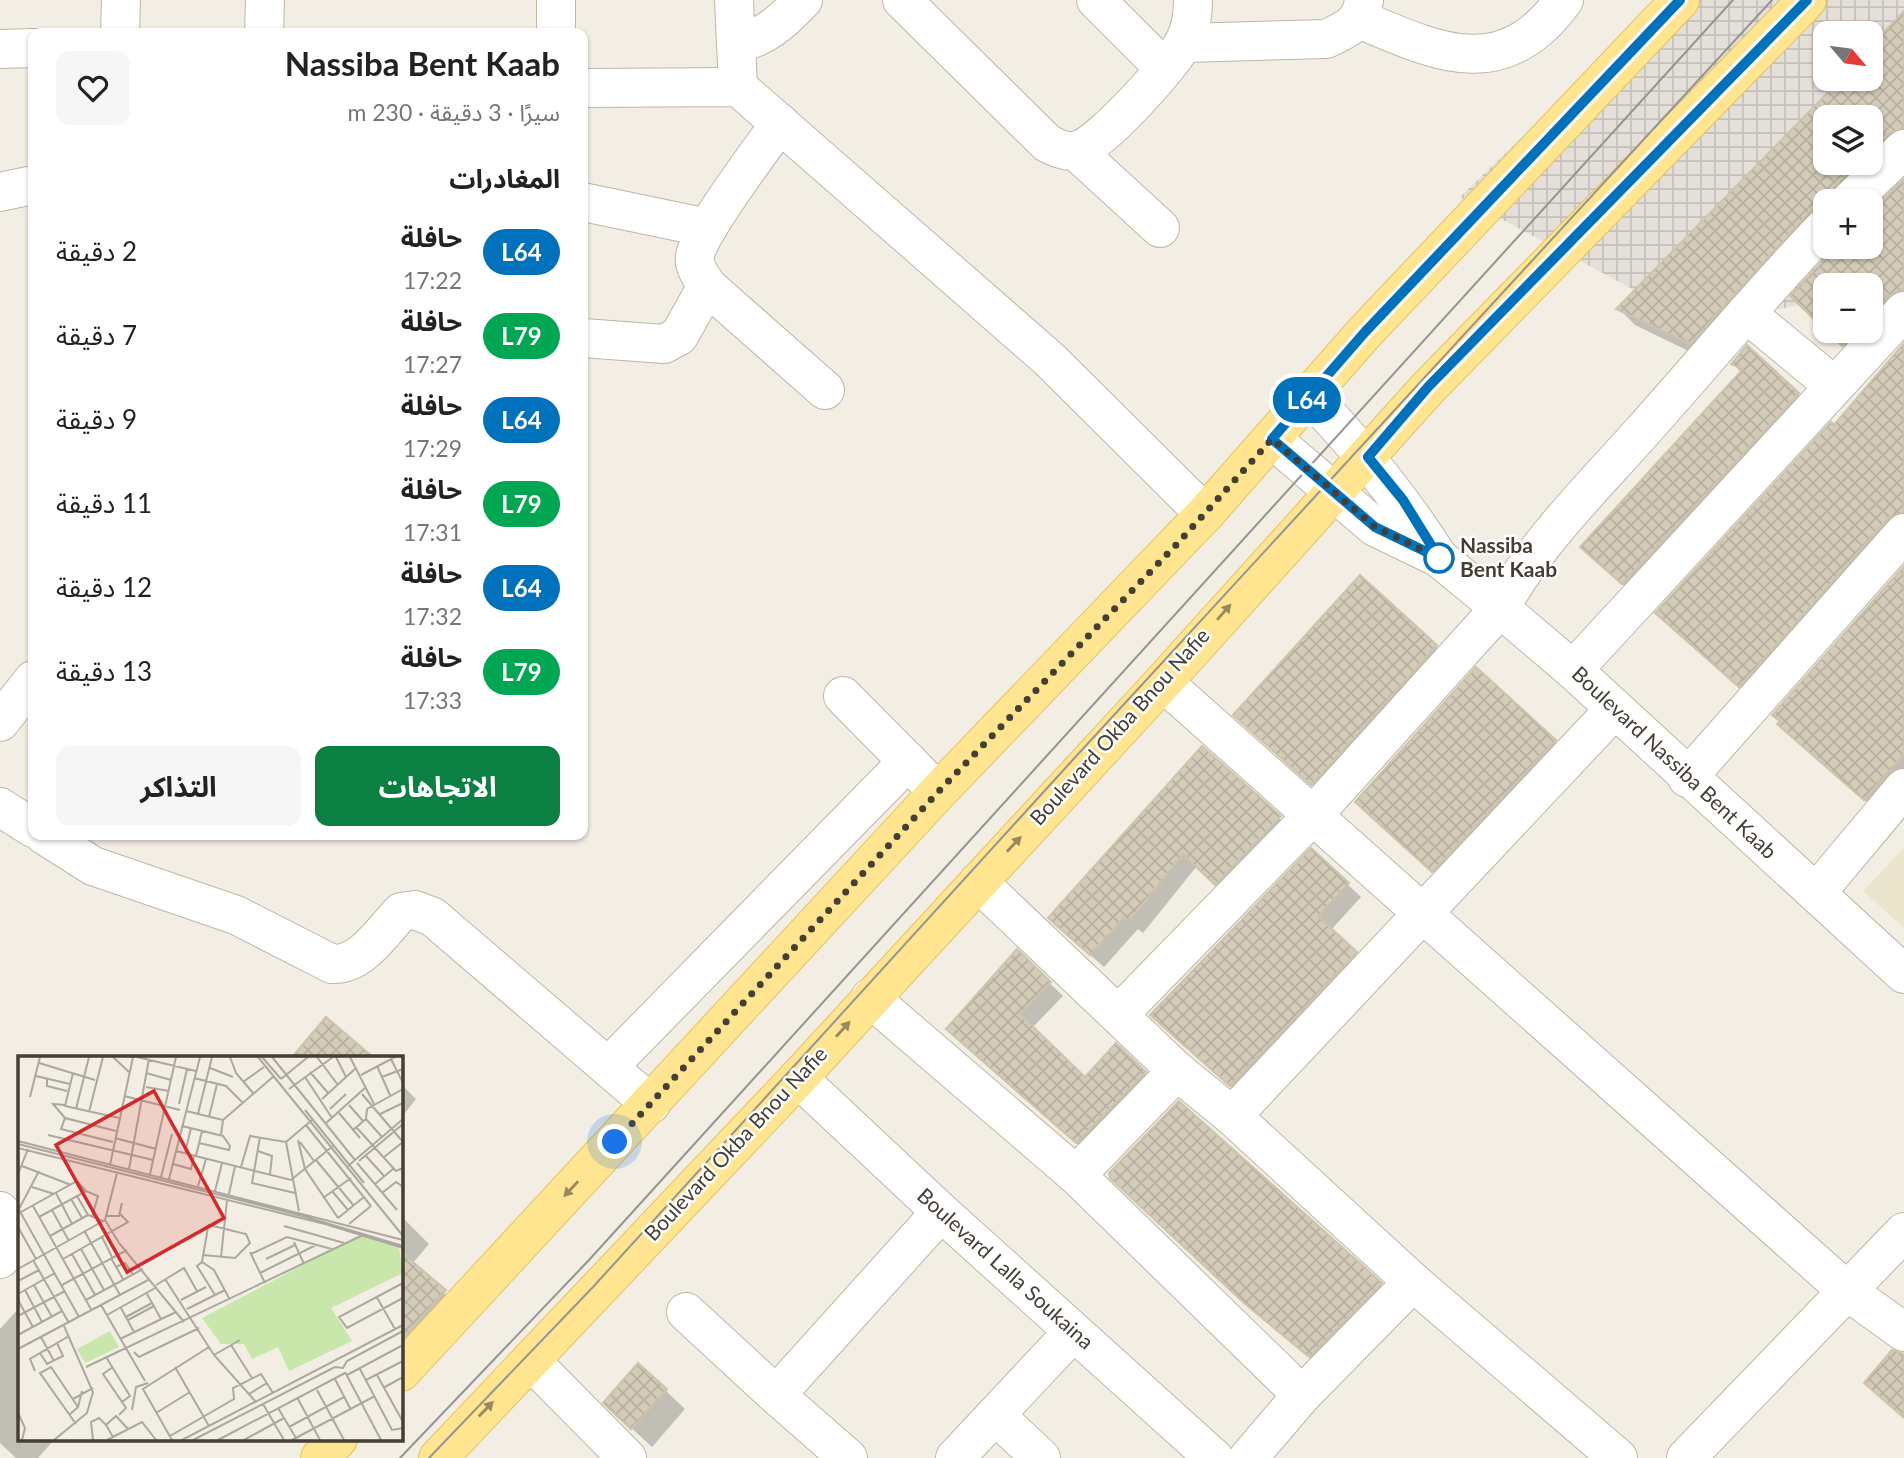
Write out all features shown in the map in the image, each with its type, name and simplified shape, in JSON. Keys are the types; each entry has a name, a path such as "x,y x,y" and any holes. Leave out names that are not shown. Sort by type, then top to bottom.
{"main road":[{"path":"402,1371 938,792 1205,514 1374,322 1679,0"},
{"name":"Boulevard Okba Bnou Nafie","path":"438,1458 532,1362 798,1078 1163,682 1368,457 1428,387 1807,0"},
{"path":"320,1458 337,1440"}],"street":[{"path":"120,28 121,0"},
{"path":"264,28 265,0"},
{"path":"556,0 556,28"},
{"path":"734,0 738,87"},
{"path":"736,44 755,40 776,28 803,0"},
{"path":"902,0 1047,143 1076,151 1160,228"},
{"path":"1096,0 1174,55 1325,39 1347,30 1361,10 1424,47 1469,54 1510,50 1548,22 1564,0"},
{"path":"1076,151 1093,144 1174,55 1194,15 1194,0"},
{"path":"0,49 28,48"},
{"path":"588,89 738,87 1049,359 1205,514"},
{"path":"780,123 708,228 695,256 696,269 707,286 825,390"},
{"path":"1862,189 1904,149"},
{"path":"0,192 28,186"},
{"path":"588,203 708,228"},
{"path":"1119,1014 1314,814 1500,608 1519,575 1746,313 1813,240"},
{"path":"588,338 664,344 679,336 707,286"},
{"path":"1573,670 1904,311"},
{"path":"1746,313 1833,385"},
{"name":"Boulevard Nassiba Bent Kaab","path":"1310,396 1368,457 1403,500 1439,558"},
{"name":"Boulevard Nassiba Bent Kaab","path":"1272,439 1375,527 1439,558 1500,608 1573,670 1687,778 1904,974"},
{"path":"1687,778 1904,533"},
{"path":"1163,682 1847,1291 1904,1332"},
{"path":"0,722 28,686"},
{"path":"843,696 938,792"},
{"path":"1232,1116 1614,710"},
{"path":"609,1066 908,761"},
{"path":"1816,893 1904,788"},
{"path":"0,807 28,825"},
{"path":"52,840 93,866 236,915 332,964 344,965 355,960 401,912 415,910 433,917 651,1104"},
{"path":"978,882 1177,1071 1232,1116 1413,1282 1618,1458"},
{"path":"870,998 1076,1175 1302,1395"},
{"path":"1076,1175 1177,1071"},
{"name":"Boulevard Lalla Soukaina","path":"798,1078 941,1212 1214,1458"},
{"path":"0,1211 17,1231 9,1250 0,1259"},
{"path":"776,1395 941,1212"},
{"path":"1686,1458 1904,1232"},
{"path":"1248,1458 1302,1395 1413,1282"},
{"path":"686,1312 848,1458"},
{"path":"955,1458 1073,1332"},
{"path":"532,1362 625,1457"},
{"path":"995,1415 1041,1458"}],"shaded area":[{"path":"1665,0 1904,0 1904,284 1883,288 1883,273 1813,273 1813,302 1700,325 1460,197"},
{"path":"1904,848 1904,928 1863,891"}],"building":[{"path":"1904,11 1904,128 1889,133 1883,139 1883,105 1816,105 1829,91 1883,91 1883,33"},
{"path":"1813,108 1813,175 1845,175 1833,189 1813,189 1813,210 1690,344 1616,309"},
{"path":"1904,179 1904,290 1888,296 1883,302 1883,273 1813,273 1813,318 1790,296 1825,259 1883,259 1883,199"},
{"path":"1904,343 1904,512 1888,518 1739,687 1655,613 1831,422 1834,425"},
{"path":"1747,345 1799,393 1622,584 1580,547 1743,369 1731,364"},
{"path":"1904,566 1904,753 1864,800 1777,724 1780,721 1772,715"},
{"path":"1360,575 1437,645 1311,785 1233,715"},
{"path":"1476,667 1556,740 1432,872 1355,802"},
{"path":"1202,746 1281,816 1215,885 1183,854 1129,921 1124,917 1090,955 1048,918"},
{"path":"1311,848 1349,883 1318,916 1357,952 1230,1086 1150,1015"},
{"path":"1017,949 1051,982 1020,1014 1085,1077 1116,1043 1146,1072 1076,1143 946,1029"},
{"path":"326,1017 372,1056 293,1056"},
{"path":"1179,1101 1382,1283 1309,1357 1244,1303 1110,1178 1109,1173"},
{"path":"402,1253 446,1290 402,1339"},
{"path":"1892,1350 1904,1354 1904,1418 1864,1383"},
{"path":"638,1363 667,1389 631,1429 603,1403"}],"tram line":[{"path":"400,1458 589,1260 1733,0"},
{"path":"429,1458 593,1287 1069,764 1772,0"}],"bus line":[{"name":"L64","path":"1680,0 1365,332 1272,439 1375,527 1439,558 1403,500 1368,457 1428,387 1807,0"}],"place":[{"name":"Nassiba Bent Kaab","path":"1439,558"}],"route":[{"path":"615,1142 938,792 1177,544 1272,439 1375,527 1439,558"}]}
